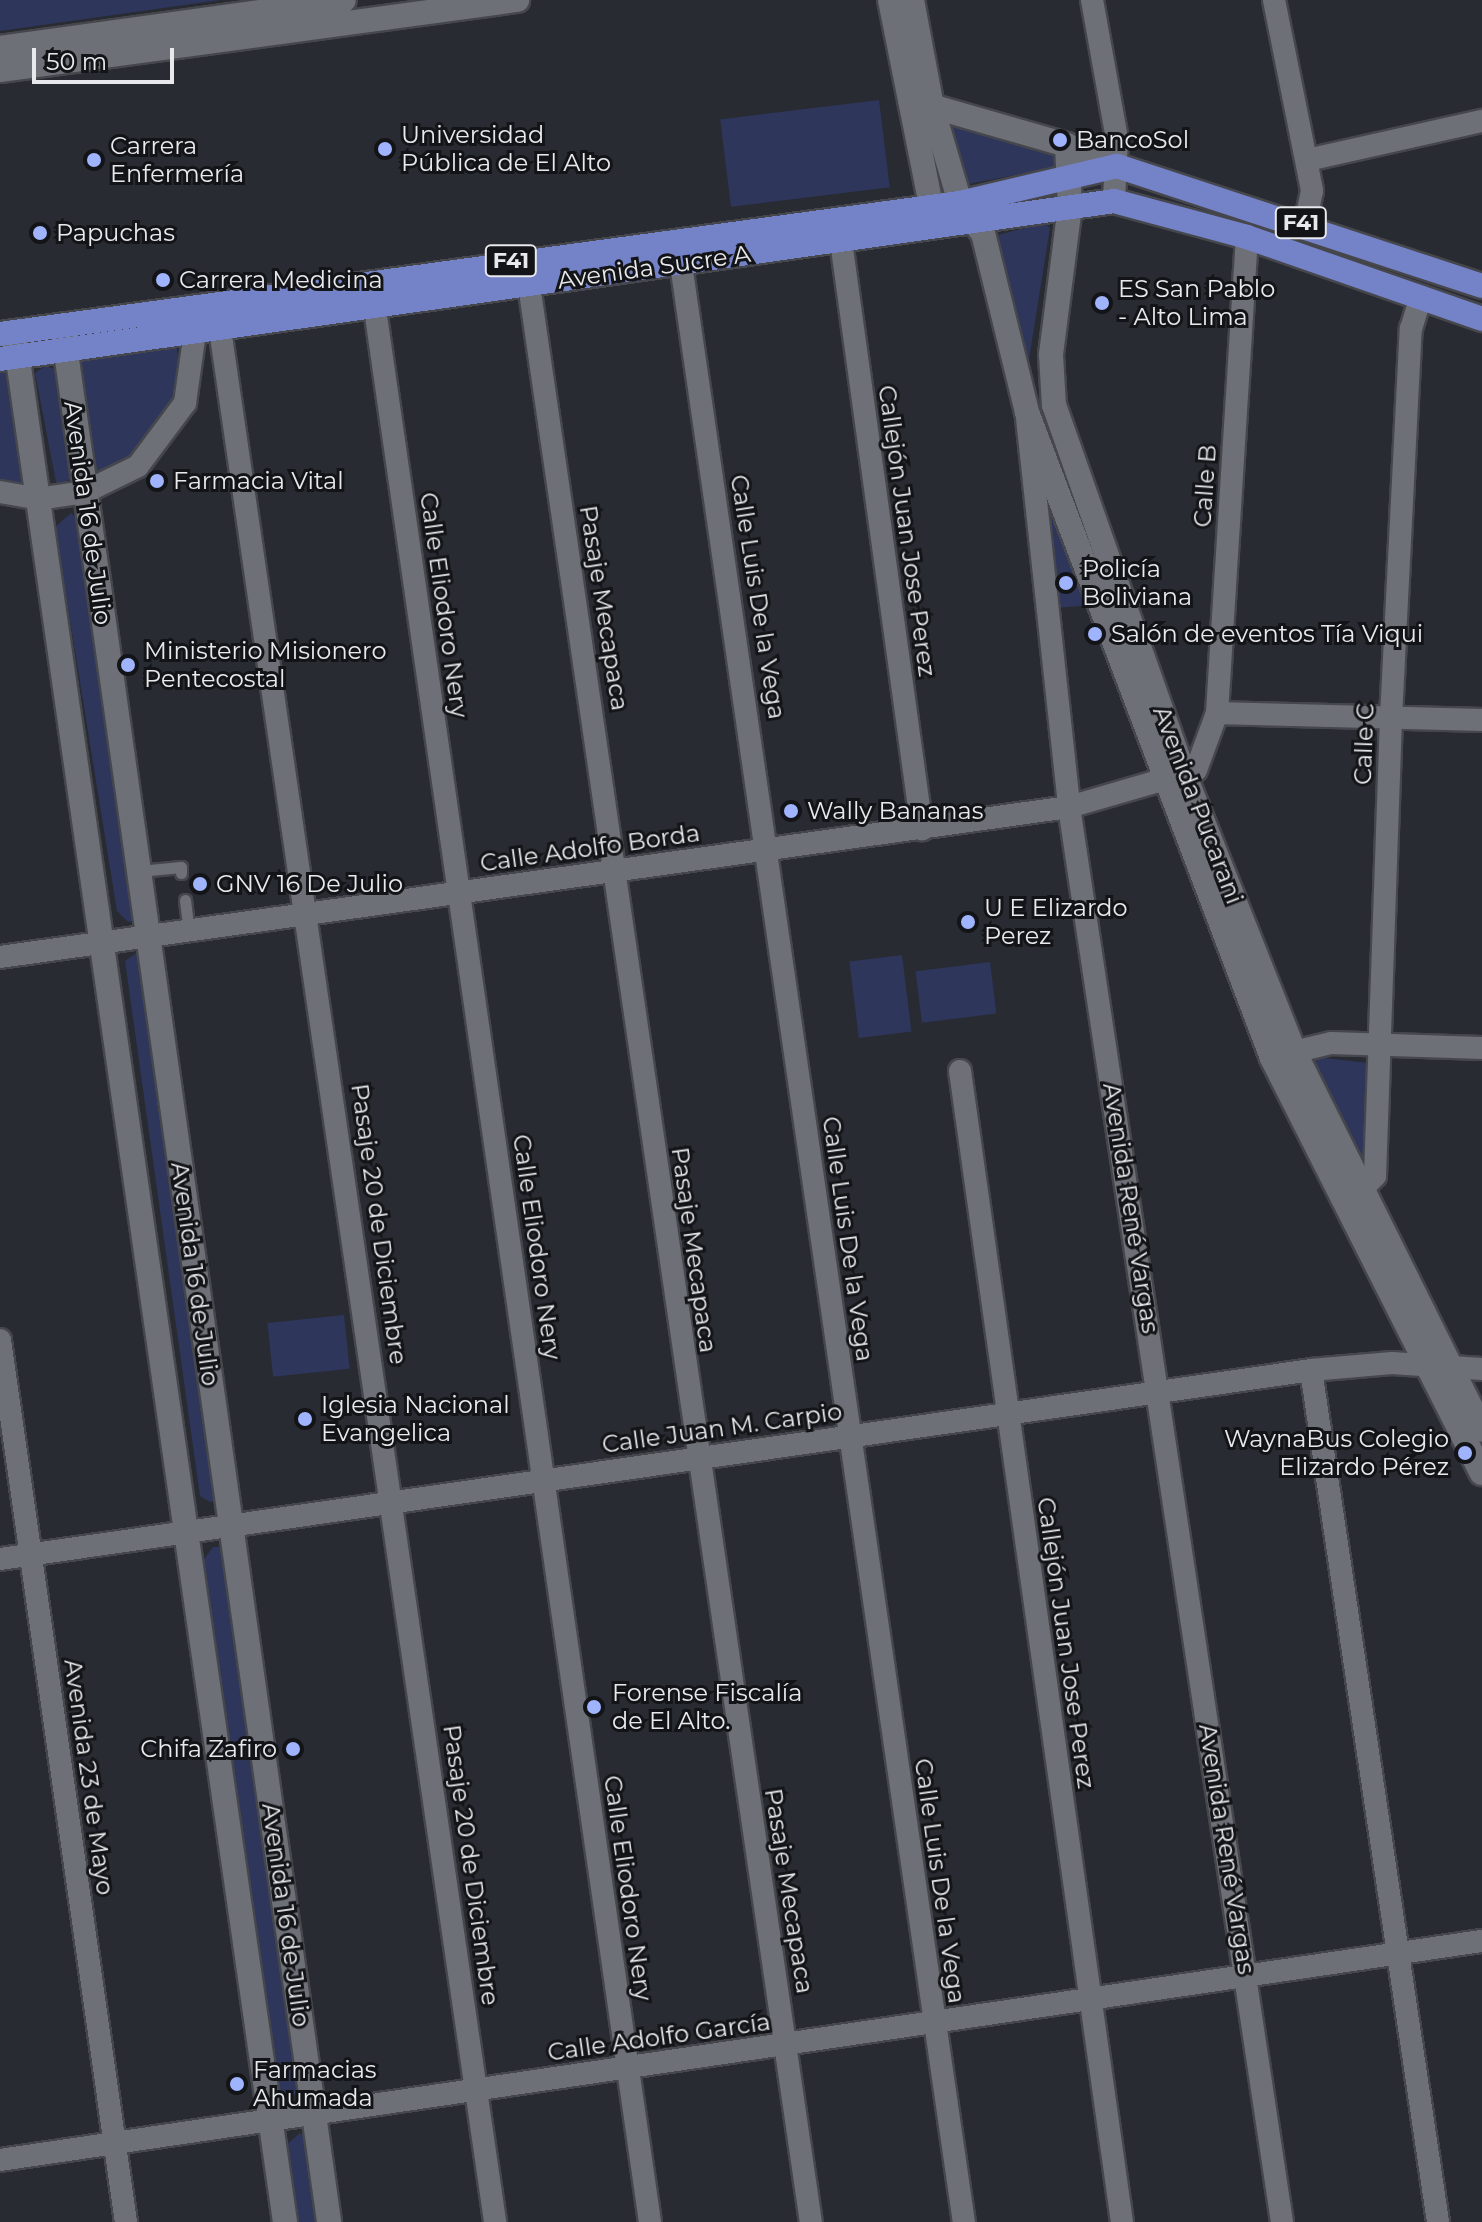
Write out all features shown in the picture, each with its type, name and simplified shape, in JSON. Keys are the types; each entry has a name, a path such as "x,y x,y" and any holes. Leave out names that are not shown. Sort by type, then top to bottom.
{"main road":[{"name":"F41","path":"1070,194 1117,166 1305,225 1482,286"},
{"name":"F41","path":"968,212 1070,194 1114,201 1247,237 1482,319"},
{"name":"Avenida Sucre A","path":"7,333 371,279 968,212"},
{"name":"Avenida Sucre A","path":"9,358 841,241 934,217"}],"street":[{"path":"0,70 344,0"},
{"path":"0,48 284,13 517,0"},
{"path":"890,0 921,103"},
{"path":"912,0 934,217"},
{"path":"1092,0 1117,166 1114,201"},
{"path":"1274,0 1312,191 1305,225"},
{"path":"921,103 1067,145 1117,166"},
{"name":"Avenida René Vargas","path":"921,103 968,212 1027,412 1069,807 1282,2222"},
{"path":"1307,160 1482,121"},
{"name":"Avenida Pucarani","path":"1067,145 1070,194 1051,355 1054,405 1176,778"},
{"name":"Calle B","path":"1176,778 1204,761 1217,713 1247,237"},
{"name":"Callejón Juan Jose Perez","path":"841,241 922,829"},
{"name":"Calle Luis De la Vega","path":"681,264 769,850 848,1437 964,2222"},
{"name":"Calle Eliodoro Nery","path":"371,279 650,2222"},
{"name":"Pasaje Mecapaca","path":"529,285 616,869 696,1460 811,2222"},
{"name":"Calle C","path":"1363,1188 1375,1176 1391,718 1411,329 1421,297"},
{"name":"Avenida 16 de Julio","path":"62,325 329,2222"},
{"name":"Pasaje 20 de Diciembre","path":"220,329 310,914 495,2222"},
{"path":"0,492 38,499 85,492 138,466 165,438 194,365 195,332"},
{"name":"Avenida 16 de Julio","path":"7,333 9,358 38,499 285,2222"},
{"path":"194,365 226,365"},
{"path":"1027,412 1054,405"},
{"name":"Avenida Pucarani","path":"1027,412 1176,778 1283,1053 1441,1366 1482,1430"},
{"path":"1217,713 1482,720"},
{"name":"Calle Adolfo Borda","path":"0,957 1069,807 1176,778"},
{"path":"1283,1053 1381,1044 1482,1048"},
{"name":"Avenida Pucarani","path":"1283,1053 1363,1188 1441,1366 1482,1473"},
{"name":"Callejón Juan Jose Perez","path":"960,1071 1122,2222"},
{"name":"Avenida 23 de Mayo","path":"0,1340 126,2222"},
{"name":"Calle Juan M. Carpio","path":"0,1559 1311,1370 1441,1366 1482,1369"},
{"path":"1311,1370 1438,2222"},
{"name":"Calle Adolfo García","path":"0,2160 270,2118 314,2115 1247,1979 1482,1941"}],"lane":[{"path":"139,871 181,867 181,873"},
{"path":"185,900 189,931"}],"shaded area":[{"path":"0,0 220,0 0,31"},
{"path":"879,100 890,187 731,207 720,119"},
{"path":"951,123 1055,152 1057,167 963,185"},
{"path":"1044,223 1050,228 1025,384 998,235"},
{"path":"176,343 181,376 171,406 135,454 110,474 93,475 81,358"},
{"path":"45,366 58,370 74,476 57,487 35,373"},
{"path":"0,369 11,373 24,488 0,481"},
{"path":"1039,464 1092,605 1055,608"},
{"path":"71,513 82,524 136,920 128,922 117,911 55,527"},
{"path":"140,950 217,1500 210,1502 200,1496 125,961"},
{"path":"902,955 911,1031 859,1038 849,961"},
{"path":"990,962 996,1014 922,1023 916,971"},
{"path":"1317,1057 1368,1063 1364,1161 1311,1060"},
{"path":"344,1315 350,1369 273,1377 267,1323"},
{"path":"213,1547 223,1547 302,2090 289,2098 276,2087 204,1559"},
{"path":"300,2133 308,2141 319,2222 297,2222 286,2145"}],"place":[{"name":"BancoSol","path":"1060,140"},
{"name":"Universidad Pública de El Alto","path":"385,149"},
{"name":"Carrera Enfermería","path":"94,160"},
{"name":"Papuchas","path":"40,233"},
{"name":"Carrera Medicina","path":"163,280"},
{"name":"ES San Pablo - Alto Lima","path":"1102,303"},
{"name":"Farmacia Vital","path":"157,481"},
{"name":"Policía Boliviana","path":"1066,583"},
{"name":"Salón de eventos Tía Viqui","path":"1095,634"},
{"name":"Ministerio Misionero Pentecostal","path":"128,665"},
{"name":"Wally Bananas","path":"791,811"},
{"name":"GNV 16 De Julio","path":"200,884"},
{"name":"U E Elizardo Perez","path":"968,922"},
{"name":"Iglesia Nacional Evangelica","path":"305,1419"},
{"name":"WaynaBus Colegio Elizardo Pérez","path":"1465,1453"},
{"name":"Forense Fiscalía de El Alto.","path":"594,1707"},
{"name":"Chifa Zafiro","path":"293,1749"},
{"name":"Farmacias Ahumada","path":"237,2084"}]}
